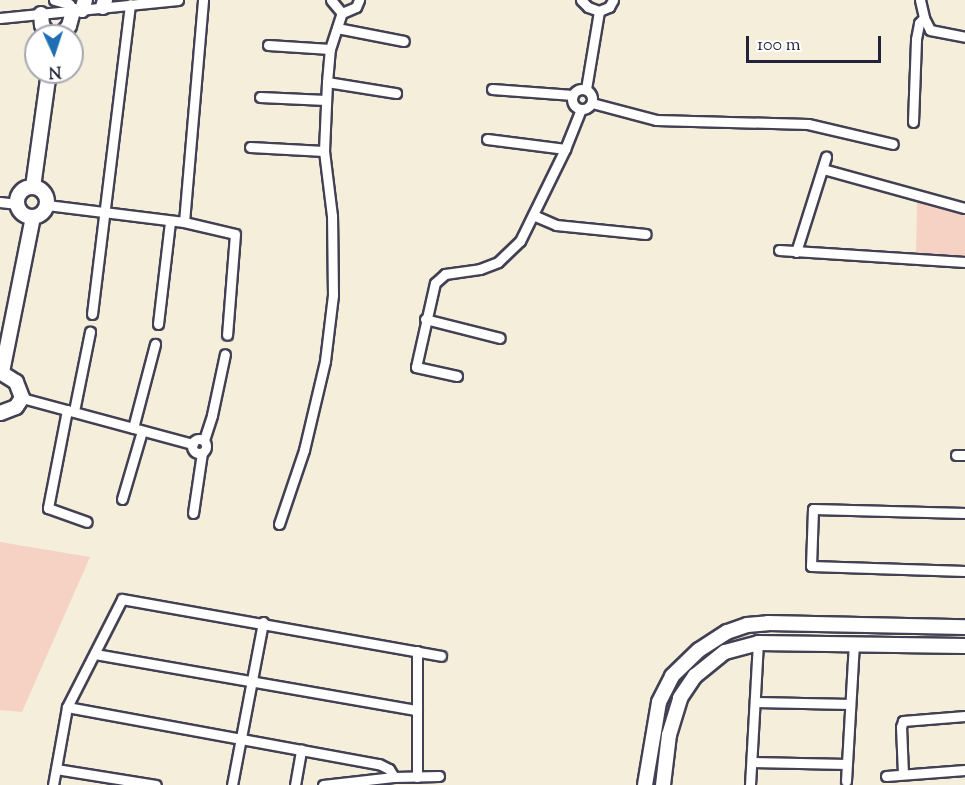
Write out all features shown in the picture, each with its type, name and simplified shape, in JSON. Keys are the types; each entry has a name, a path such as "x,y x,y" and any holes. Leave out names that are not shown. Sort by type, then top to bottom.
{"main road":[{"path":"70,24 80,7"},
{"path":"41,14 42,24"},
{"path":"33,187 47,84"},
{"path":"33,187 43,191 47,205 45,211 33,217 25,216 17,204 19,195 25,189 33,187"},
{"path":"0,413 16,407 22,398 15,382 1,372 33,217"},
{"path":"645,785 659,702 672,676 699,650 727,632 747,625 778,622 965,627"},
{"path":"663,785 669,735 680,698 695,676 724,652 758,643 854,642 965,646"}],"street":[{"path":"54,0 80,7"},
{"path":"0,18 41,14 104,3 130,4 178,0"},
{"path":"184,222 203,0"},
{"path":"331,0 342,13"},
{"path":"279,524 304,450 325,361 333,295 332,216 324,151 330,50 342,13 356,7 359,0"},
{"path":"581,0 588,7 599,11 609,7 613,0"},
{"path":"920,0 924,18 930,30 965,37"},
{"path":"92,314 130,4"},
{"path":"586,89 599,11"},
{"path":"913,122 916,39 919,23 924,18"},
{"path":"337,28 404,41"},
{"path":"268,45 330,50"},
{"path":"327,82 396,93"},
{"path":"492,88 573,95"},
{"path":"581,109 572,101 578,89 586,89 592,94 592,103"},
{"path":"260,97 326,100"},
{"path":"457,376 416,367 425,319 435,284 445,274 480,270 498,262 520,241 565,149 581,109 592,103 656,120 808,124 893,144"},
{"path":"487,139 565,149"},
{"path":"250,147 324,151"},
{"path":"796,252 826,157"},
{"path":"823,169 965,208"},
{"path":"0,202 17,204"},
{"path":"47,205 184,222 235,234 227,335"},
{"path":"533,215 556,225 646,234"},
{"path":"158,324 170,222"},
{"path":"779,250 965,262"},
{"path":"425,319 500,338"},
{"path":"87,522 48,508 90,332"},
{"path":"122,499 155,344"},
{"path":"193,513 202,453 206,449 204,440 212,415 225,354"},
{"path":"22,398 193,444"},
{"path":"202,453 193,450 193,444 197,439 204,440"},
{"path":"965,513 813,509 811,566 965,571"},
{"path":"53,785 67,706 122,598 441,656"},
{"path":"232,785 263,622"},
{"path":"846,781 854,642"},
{"path":"750,785 758,643"},
{"path":"417,651 417,777"},
{"path":"95,654 417,710"},
{"path":"756,702 850,704"},
{"path":"67,706 379,764 394,777"},
{"path":"903,774 901,727 903,721 965,716"},
{"path":"295,785 301,750"},
{"path":"752,762 847,764"},
{"path":"57,769 114,781 156,785"},
{"path":"886,776 965,771"},
{"path":"323,785 394,777 438,776"}],"shaded area":[{"path":"917,200 965,214 965,256 916,253"},
{"path":"0,542 90,557 22,712 0,710"}]}
